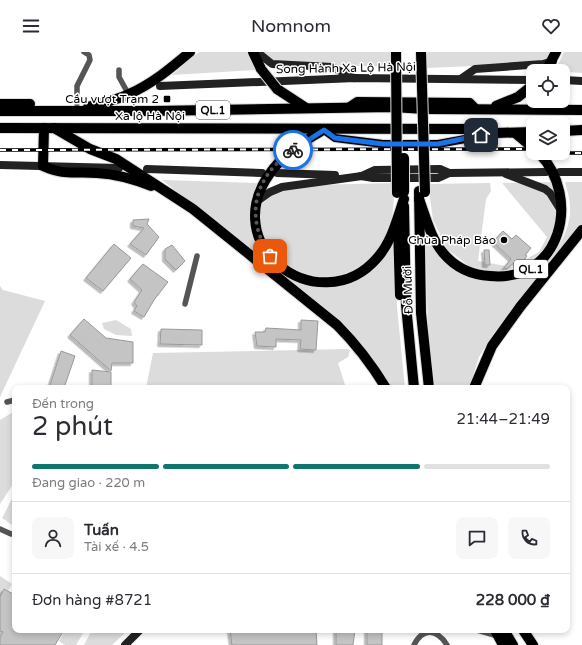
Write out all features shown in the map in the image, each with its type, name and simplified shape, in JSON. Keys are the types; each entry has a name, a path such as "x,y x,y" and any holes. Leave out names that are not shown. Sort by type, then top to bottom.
{"highway":[{"path":"77,107 98,104 129,95 167,71 190,52"},
{"path":"253,52 261,70 277,89 306,108"},
{"path":"396,52 402,195"},
{"path":"401,52 402,195"},
{"name":"QL.1","path":"415,52 421,194 426,217 438,246 450,260 473,273 493,276 520,274 537,266 550,253 556,244 565,218 566,201 563,190 555,173 545,160"},
{"name":"QL.1","path":"421,52 421,194"},
{"name":"QL.1","path":"491,108 505,103 526,88"},
{"name":"Xa lộ Hà Nội","path":"98,104 140,104 152,111"},
{"name":"Xa lộ Hà Nội","path":"2,108 77,107 152,111 348,107 392,107 425,110 476,108 582,110"},
{"name":"Xa lộ Hà Nội","path":"0,128 324,130 474,129 496,133 526,132"},
{"path":"169,193 131,178 98,173 58,173 43,166 49,128 90,149 116,159 169,193 203,217 337,325 354,343 376,371 384,385"},
{"path":"324,130 299,145 281,159 264,182 256,203 255,224 261,243 270,256 282,267 298,277 320,282 336,281 352,276 373,263 388,242 398,218"},
{"path":"570,131 582,130"},
{"path":"515,133 526,142"},
{"name":"Đỗ Mười","path":"421,194 421,312 429,385"},
{"name":"Đỗ Mười","path":"402,195 398,218 400,297 410,385"},
{"name":"Đỗ Mười","path":"402,195 406,305 414,385"},
{"path":"203,217 208,228 315,312 352,345 379,385"},
{"path":"475,385 492,346 520,307 582,230"},
{"path":"481,385 496,349 509,330 582,237"},
{"path":"499,633 504,645"},
{"path":"500,633 513,645"},
{"path":"518,633 526,645"},
{"path":"525,633 533,645"}],"main road":[{"path":"257,52 265,60 272,64 332,67 355,78"},
{"path":"462,78 475,69 543,64 554,56"},
{"name":"Song Hành Xa Lộ Hà Nội","path":"160,86 355,78 462,78 526,83"},
{"path":"570,80 582,81"},
{"name":"Xa lộ Hà Nội","path":"324,130 335,138 392,144 438,144 496,133"},
{"path":"0,165 119,168"},
{"path":"147,169 262,173"},
{"path":"256,203 270,192 282,186 362,176 375,170 440,169 449,173 546,172"},
{"path":"560,172 582,172"},
{"path":"277,173 362,176"},
{"path":"502,173 538,186 550,193 565,218"},
{"path":"125,645 137,633"}],"street":[{"path":"77,107 77,86 84,68 90,60 87,53"},
{"path":"119,70 119,77 129,95"},
{"path":"184,304 197,256"},
{"path":"7,402 12,401"},
{"path":"0,530 11,534"},
{"path":"414,645 416,640 426,633"},
{"path":"436,633 441,635 447,645"}],"shaded area":[{"path":"199,52 249,52 257,70 172,75"},
{"path":"261,52 392,52 392,67 270,63"},
{"path":"426,52 551,52 548,60 542,63 426,68"},
{"path":"564,52 582,52 582,73 570,72 570,64 558,64"},
{"path":"162,180 257,183 251,206 251,226 254,238 269,260 306,284 327,286 359,277 377,264 395,239 397,307 405,385 388,385 375,364 215,221"},
{"path":"554,182 558,190 555,233 536,260 519,269 494,272 469,266 447,249 433,220 428,184 490,183 491,191 486,199 478,261 511,267 539,252 547,237 502,183"},
{"path":"565,182 582,182 582,225 493,334 479,357 470,385 435,385 428,335 425,224 450,263 481,273 512,279 523,277 534,272 551,257 564,237 568,226 570,215 569,198"},
{"path":"394,183 393,214 388,232 374,255 355,270 333,276 311,275 290,267 273,252 263,232 260,205 279,190 311,185"},
{"path":"0,286 3,290 45,301 0,397"},
{"path":"116,320 131,329 132,336 116,335 104,329 102,323"},
{"path":"350,350 348,357 338,363 345,385 147,385 153,353"},
{"path":"12,413 12,486 0,504 0,420"},
{"path":"12,499 12,525 2,518"},
{"path":"0,576 12,584 8,591 4,589 0,597"},
{"path":"63,633 83,633 76,645 65,645 59,641"},
{"path":"90,633 125,633 112,645 84,645"}],"building":[{"path":"149,219 147,224 159,237 146,255 130,244 144,228 133,226 133,220"},
{"path":"503,231 512,239 516,235 531,248 525,255 527,256 525,259 517,265 515,262 508,268 503,269 511,259 493,242"},
{"path":"114,244 131,258 103,291 86,278"},
{"path":"172,245 185,261 176,270 165,259 165,249"},
{"path":"484,250 489,250 490,265 485,265"},
{"path":"143,264 168,282 154,300 144,317 134,311 137,306 134,302 142,290 130,279"},
{"path":"84,319 106,338 133,342 133,363 112,363 111,371 70,335"},
{"path":"301,320 318,321 316,350 300,349 301,340 276,339 276,347 257,346 255,332 265,332 266,328 301,330"},
{"path":"161,329 202,330 202,345 160,344"},
{"path":"61,351 75,356 65,385 50,385"},
{"path":"92,370 111,372 111,385 92,385"},
{"path":"4,589 12,593 12,633 62,633 55,645 0,645 0,637 3,632 0,631 0,597"},
{"path":"230,633 316,633 317,645 232,645"},
{"path":"336,633 355,633 353,645 336,645"},
{"path":"367,633 382,633 382,645 367,645"}],"railway":[{"path":"0,150 526,149"},
{"path":"570,153 582,153"}],"way so far":[{"path":"270,256 261,243 255,224 254,214 256,203 264,182 272,170 281,159 293,150"}],"place":[{"name":"Cầu vượt Trạm 2","path":"167,99"},
{"name":"Chùa Pháp Bảo","path":"504,240"}],"route":[{"path":"293,150 324,130 335,138 383,144 438,144 474,138 481,135"}]}
